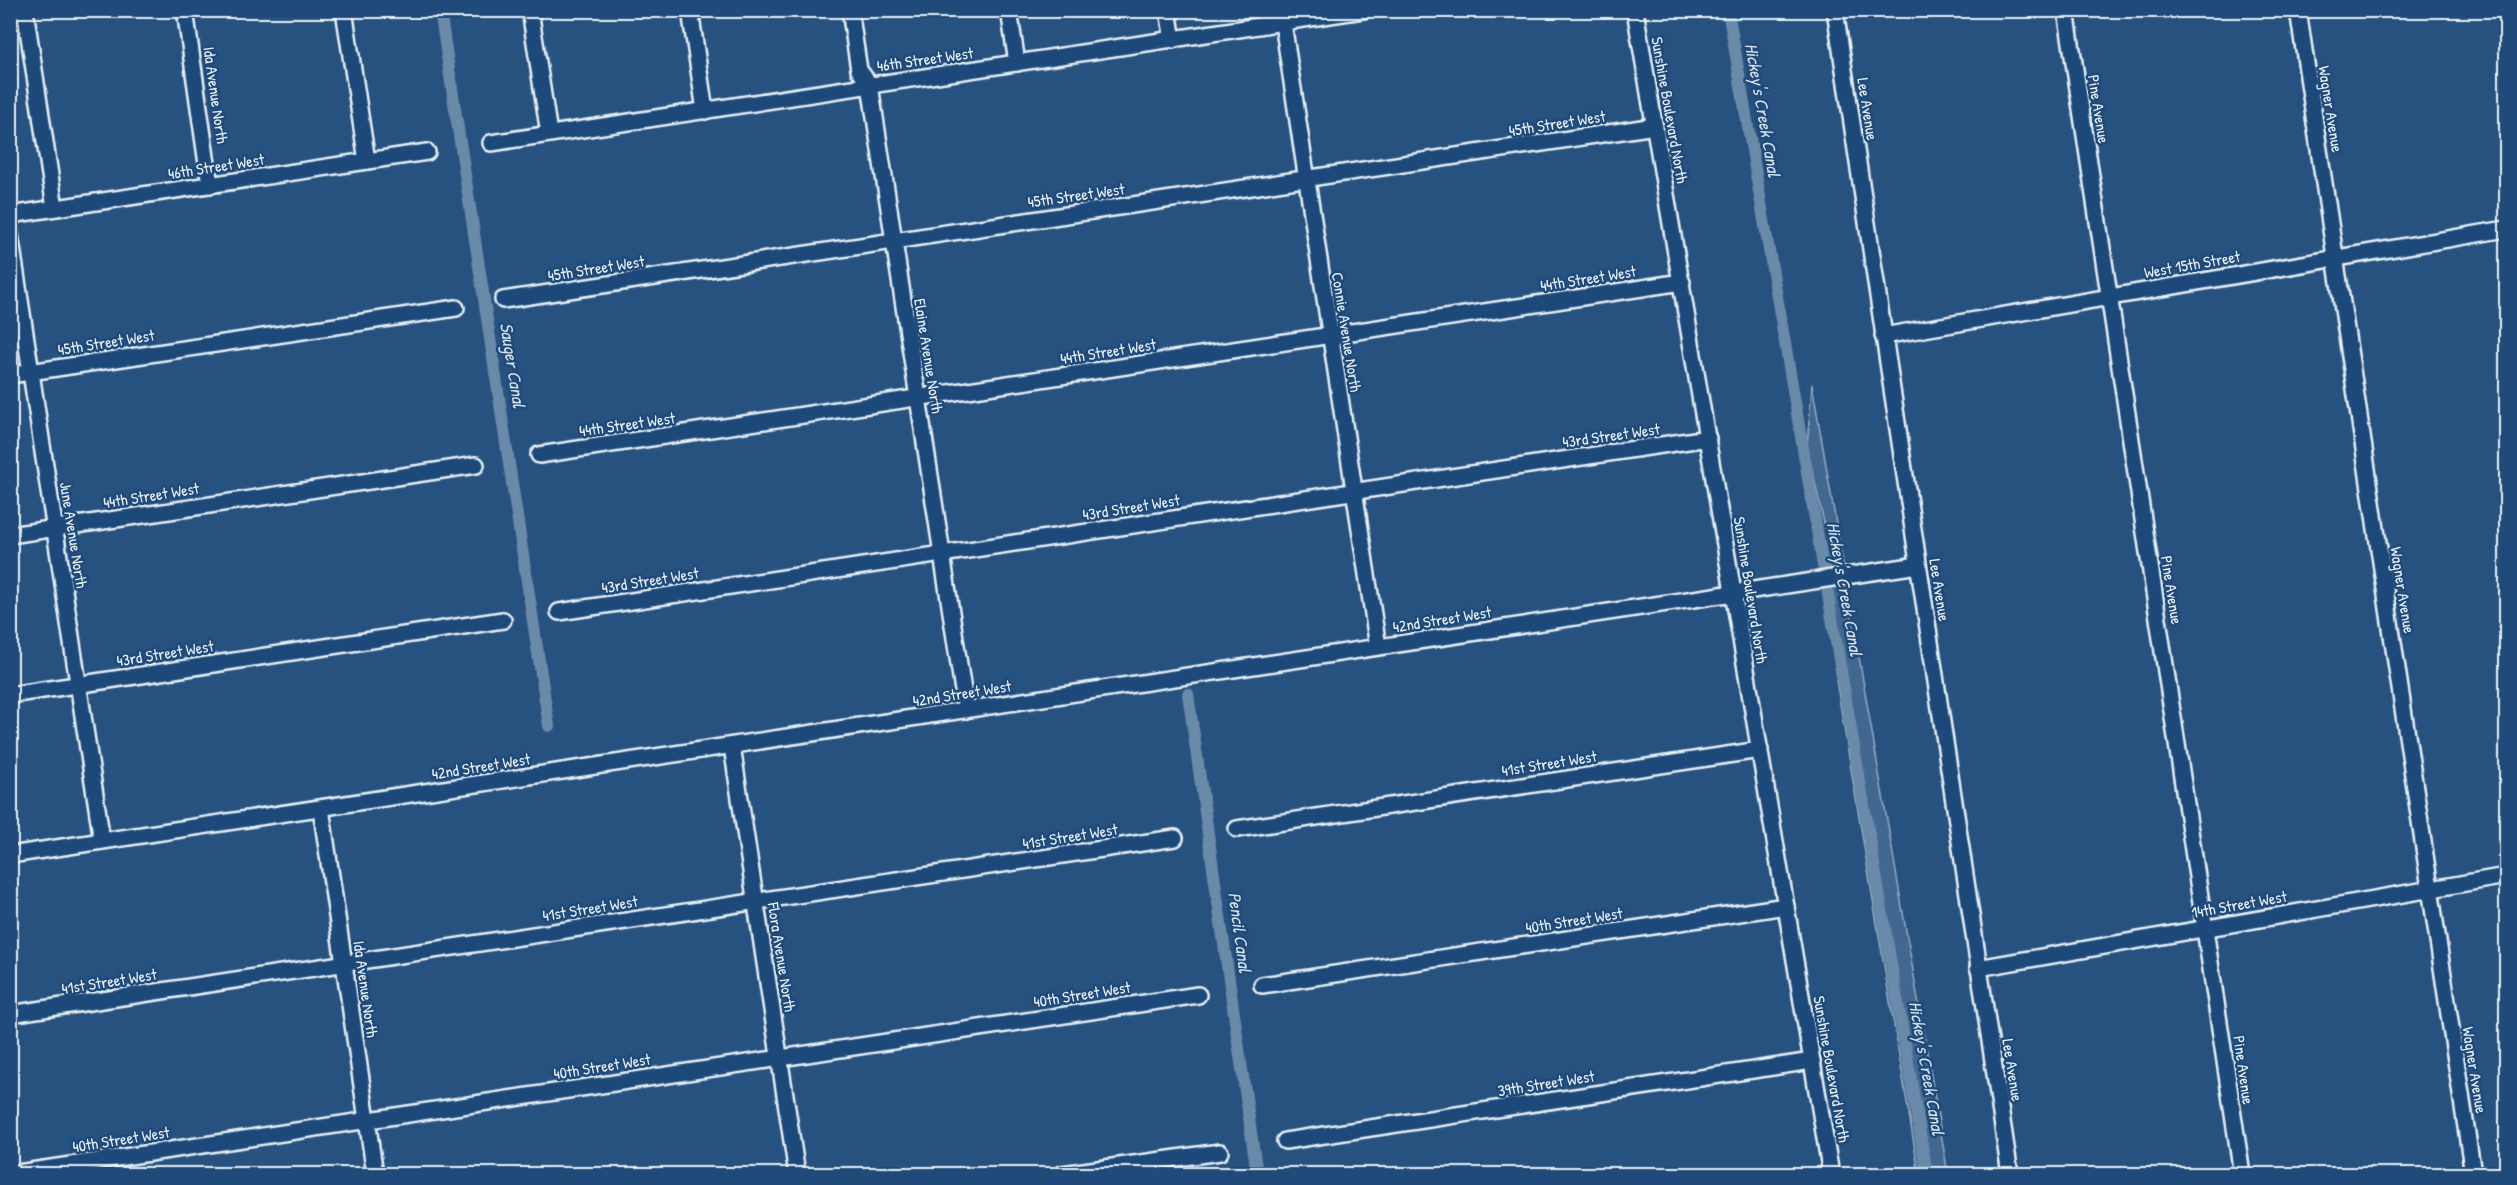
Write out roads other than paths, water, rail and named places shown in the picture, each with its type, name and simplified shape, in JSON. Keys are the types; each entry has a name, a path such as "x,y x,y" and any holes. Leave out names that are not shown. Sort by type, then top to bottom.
{"street":[{"path":"25,10 55,208"},
{"name":"Ida Avenue North","path":"185,10 210,185"},
{"path":"344,10 367,161"},
{"path":"530,10 549,134"},
{"path":"690,10 705,111"},
{"name":"Elaine Avenue North","path":"849,10 859,70 870,85 966,710"},
{"path":"1009,10 1017,63"},
{"path":"1168,10 1173,40"},
{"name":"46th Street West","path":"491,142 1173,40 1282,23 1329,13 1363,10"},
{"name":"Sunshine Boulevard North","path":"1635,10 1831,1174"},
{"name":"Lee Avenue","path":"1835,10 2010,1174"},
{"name":"Pine Avenue","path":"2066,10 2242,1174"},
{"name":"Wagner Avenue","path":"2298,10 2473,1174"},
{"name":"Connie Avenue North","path":"1282,23 1378,647"},
{"name":"45th Street West","path":"503,300 1655,126"},
{"name":"46th Street West","path":"10,215 427,152"},
{"name":"West 15th Street","path":"1883,336 2506,229"},
{"name":"June Avenue North","path":"10,234 102,841"},
{"name":"44th Street West","path":"539,455 1682,282"},
{"name":"45th Street West","path":"10,375 456,308"},
{"name":"43rd Street West","path":"559,612 1708,438"},
{"name":"44th Street West","path":"10,535 476,465"},
{"name":"42nd Street West","path":"10,855 1918,565"},
{"name":"43rd Street West","path":"10,695 503,620"},
{"name":"Flora Avenue North","path":"732,746 797,1174"},
{"name":"41st Street West","path":"1237,829 1760,750"},
{"name":"Ida Avenue North","path":"321,808 375,1174"},
{"name":"41st Street West","path":"10,1014 1175,838"},
{"name":"14th Street West","path":"1978,968 2506,876"},
{"name":"40th Street West","path":"1262,985 1786,906"},
{"name":"40th Street West","path":"11,1174 1198,995"},
{"name":"39th Street West","path":"1285,1141 1812,1061"},
{"path":"1062,1174 1220,1152"}],"waterway":[{"name":"Sauger Canal","path":"440,10 549,726"},
{"name":"Hickey's Creek Canal","path":"1728,10 1927,1174"},
{"name":"Pencil Canal","path":"1188,694 1257,1174"}]}
